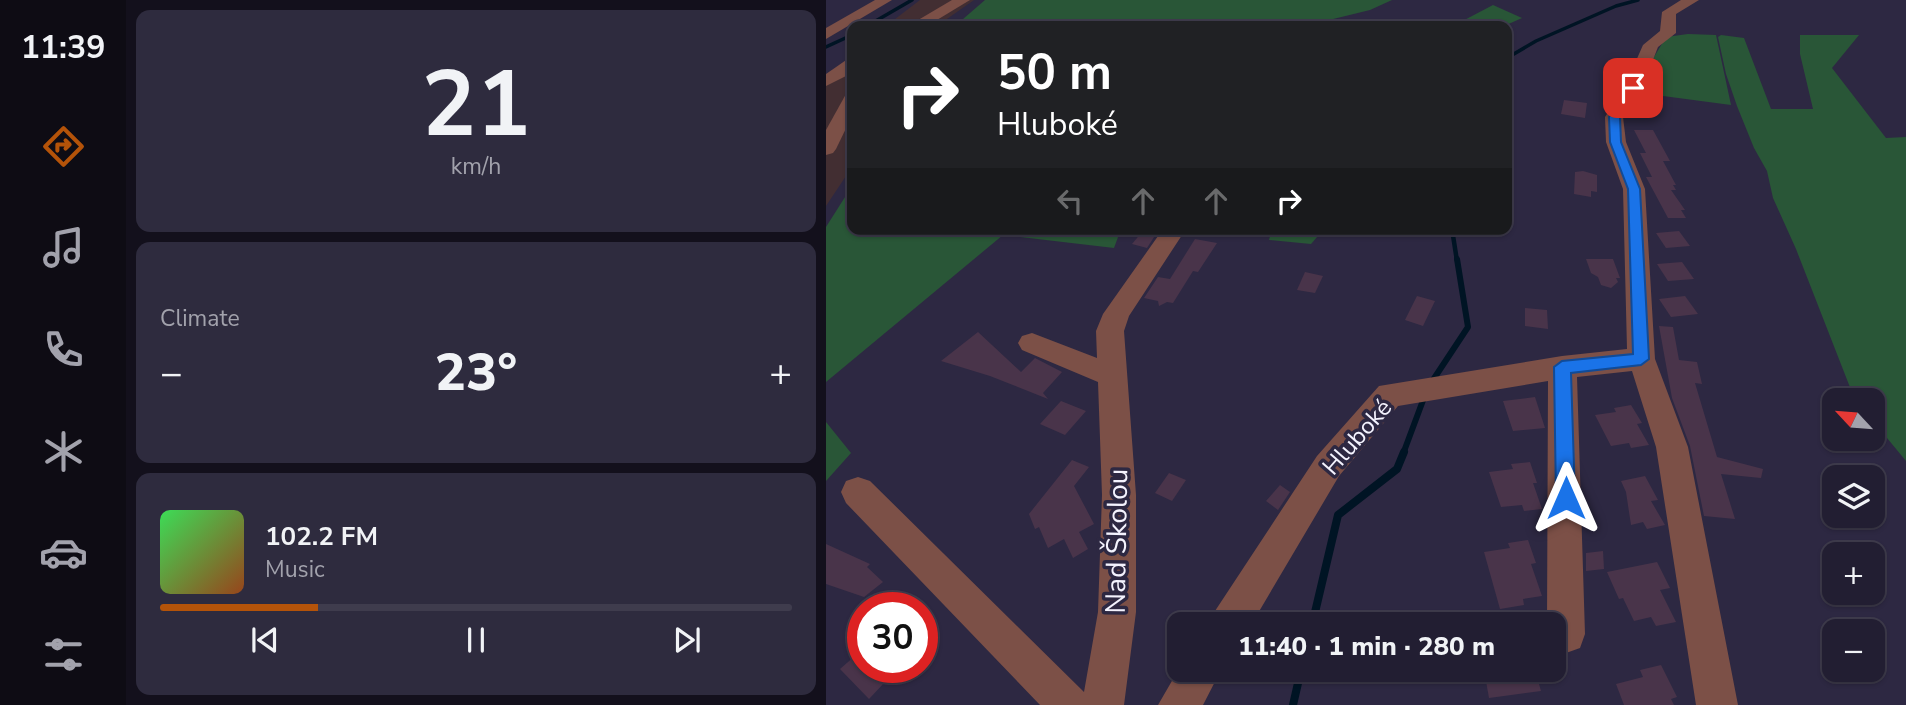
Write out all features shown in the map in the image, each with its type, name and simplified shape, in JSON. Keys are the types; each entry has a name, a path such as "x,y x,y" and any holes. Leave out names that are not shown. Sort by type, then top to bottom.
{"street":[{"path":"856,21 885,0"},
{"path":"920,20 941,0"},
{"path":"920,20 963,0"},
{"path":"1692,0 1669,12 1668,33 1651,45 1633,88 1614,117 1616,142 1634,189 1641,359 1672,447 1717,705"},
{"path":"826,81 847,69"},
{"path":"826,149 847,108"},
{"name":"Nad Školou","path":"1104,705 1117,612 1119,495 1110,331 1116,314 1171,235"},
{"path":"1032,343 1113,376"},
{"name":"Hluboké","path":"1237,612 1328,466 1389,395 1562,367 1641,359"},
{"path":"1562,367 1565,416 1566,612"},
{"path":"858,492 1069,705"},
{"path":"1179,705 1193,682"}],"shaded area":[{"path":"920,0 974,0 944,21 893,21"},
{"path":"847,63 847,174 826,206 826,82"}],"green space":[{"path":"985,0 1392,0 1370,10 1325,21 961,21"},
{"path":"1493,5 1522,18 1512,22 1463,21"},
{"path":"1688,34 1716,35 1731,105 1633,92 1666,37"},
{"path":"1721,35 1744,38 1771,109 1813,109 1800,54 1800,35 1859,35 1832,68 1886,138 1906,137 1906,461 1885,436 1885,388 1850,388 1773,198 1767,171 1754,148 1737,106 1726,74 1718,37"},
{"path":"847,194 847,235 1003,235 826,382 826,227"},
{"path":"1003,235 1119,235 1114,248"},
{"path":"1270,235 1319,235 1311,244 1269,240"},
{"path":"826,422 851,453 826,481"}],"building":[{"path":"1564,100 1587,103 1585,118 1561,114"},
{"path":"1634,130 1653,130 1670,161 1663,161 1676,185 1673,185 1676,190 1671,190 1685,210 1681,210 1686,218 1668,218 1646,177 1652,177 1640,153 1646,153"},
{"path":"1575,172 1597,175 1597,192 1591,191 1591,197 1574,194"},
{"path":"1679,231 1690,246 1666,248 1656,233"},
{"path":"1140,235 1155,235 1147,248 1132,244"},
{"path":"1195,239 1217,243 1198,272 1193,271 1173,303 1167,302 1159,306 1158,301 1144,298 1158,277 1170,279"},
{"path":"1586,259 1613,259 1620,278 1616,278 1618,282 1611,288 1601,285 1598,277 1591,273"},
{"path":"1682,262 1694,279 1668,281 1657,264"},
{"path":"1305,272 1323,276 1315,293 1297,290"},
{"path":"1417,296 1435,301 1423,326 1405,320"},
{"path":"1685,296 1698,314 1671,317 1659,299"},
{"path":"1525,308 1547,310 1548,329 1525,326"},
{"path":"1659,326 1673,327 1679,360 1697,362 1702,384 1695,383 1717,457 1763,469 1761,478 1721,474 1735,519 1704,516 1690,446 1672,398"},
{"path":"978,332 1021,372 1035,358 1062,372 1043,393 1048,399 990,376 941,361"},
{"path":"1535,397 1545,428 1513,431 1503,401"},
{"path":"1061,401 1086,411 1065,435 1040,424"},
{"path":"1631,405 1642,423 1637,424 1649,445 1631,448 1629,443 1611,446 1595,415 1616,412 1614,408"},
{"path":"1072,460 1089,467 1074,486 1094,524 1079,532 1088,549 1073,558 1064,539 1048,548 1039,527 1035,529 1029,514"},
{"path":"1530,462 1537,483 1533,483 1542,509 1524,511 1522,505 1501,507 1489,472 1513,469 1511,464"},
{"path":"1169,473 1186,480 1172,501 1155,493"},
{"path":"1645,476 1658,500 1651,501 1665,525 1647,529 1643,522 1631,525 1626,492 1621,481"},
{"path":"1280,485 1290,492 1278,510 1266,501"},
{"path":"1528,540 1536,563 1531,564 1542,596 1523,599 1524,605 1500,609 1484,552 1510,548 1508,543"},
{"path":"826,544 870,564 867,567 883,582 870,592 849,592 826,584"},
{"path":"1603,551 1604,569 1586,571 1586,553"},
{"path":"1657,562 1670,588 1660,590 1676,622 1656,626 1651,617 1634,621 1623,598 1619,599 1607,572"},
{"path":"847,663 847,676 840,669"},
{"path":"1661,665 1677,697 1671,699 1674,705 1624,705 1616,684 1643,677 1640,670"},
{"path":"1486,682 1538,682 1541,691 1489,698"},
{"path":"854,683 884,683 869,699"}],"waterway":[{"path":"876,21 912,0"},
{"path":"1512,55 1536,41 1616,6 1638,0"},
{"path":"826,47 847,37"},
{"path":"1453,235 1457,261"},
{"path":"1431,383 1468,327 1457,259"},
{"path":"1403,454 1425,395"},
{"path":"1315,612 1338,515 1397,469 1404,452"},
{"path":"1293,705 1298,682"}],"route":[{"path":"1566,498 1562,367 1641,359 1634,189 1616,142 1614,117 1633,88"}]}
